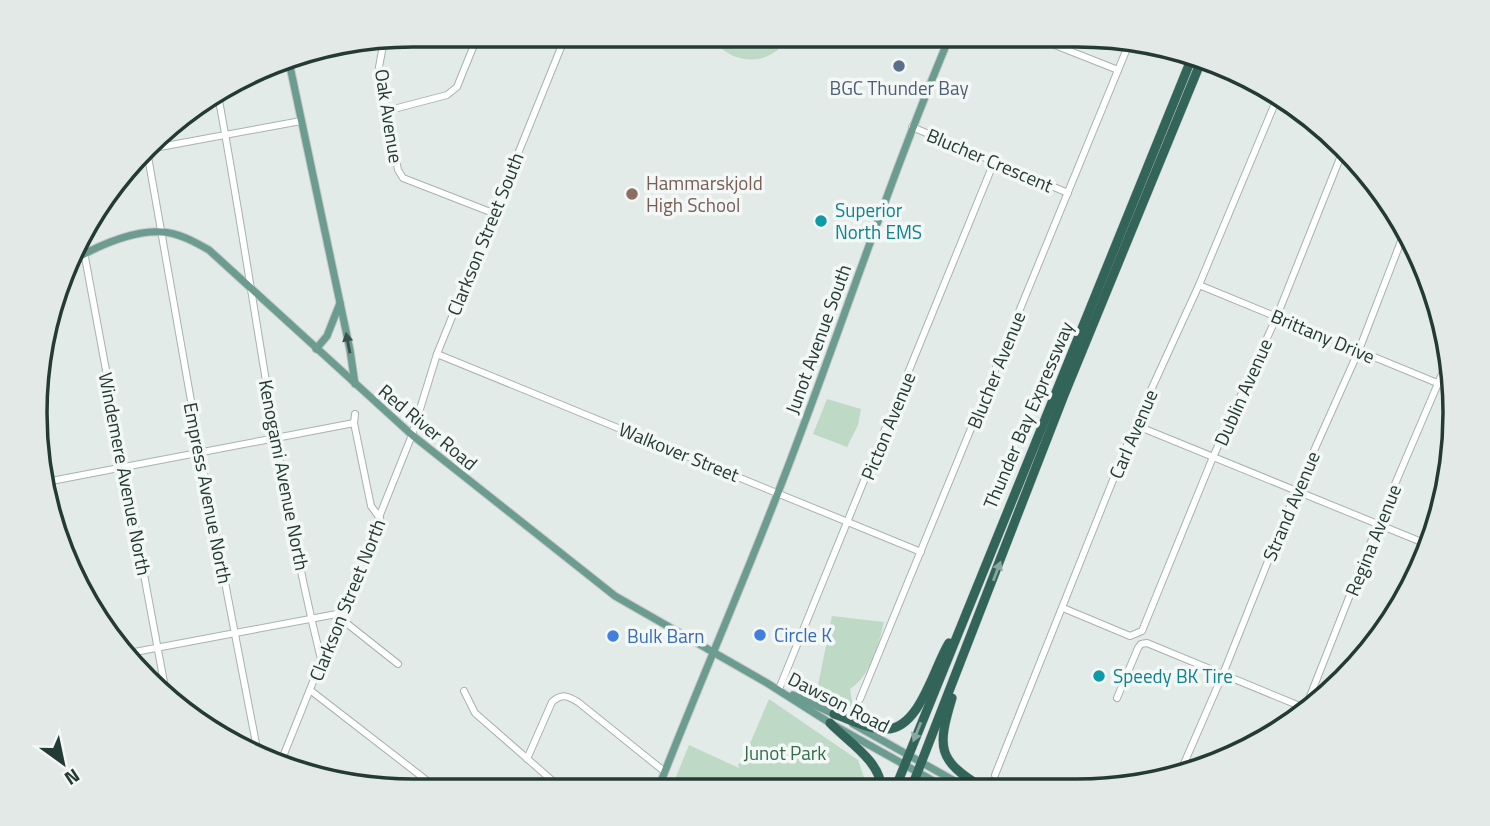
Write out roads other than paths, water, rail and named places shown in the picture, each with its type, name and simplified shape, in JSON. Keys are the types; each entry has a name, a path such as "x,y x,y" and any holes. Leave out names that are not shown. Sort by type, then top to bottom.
{"highway":[{"name":"Thunder Bay Expressway","path":"899,779 1189,65"},
{"name":"Thunder Bay Expressway","path":"915,779 1064,395 1198,68"},
{"path":"832,718 882,729 899,727 918,707 940,656 961,624"},
{"path":"968,779 951,765 943,747 942,736 972,635"},
{"path":"832,718 874,766 881,779"}],"main road":[{"name":"Junot Avenue South","path":"662,779 778,492 912,127 945,47"},
{"path":"291,68 355,385"},
{"name":"Red River Road","path":"84,254 125,238 162,232 193,241 209,250 412,435 615,596 767,683"},
{"path":"316,349 327,335 340,302"},
{"name":"Dawson Road","path":"767,683 832,718 929,779"},
{"name":"Dawson Road","path":"767,683 950,779"}],"street":[{"path":"386,111 447,95 457,87 473,47"},
{"name":"Clarkson Street South","path":"412,435 437,354 560,47"},
{"path":"1066,47 1118,71"},
{"name":"Oak Avenue","path":"382,49 379,67 398,170 403,178 493,213"},
{"name":"Blucher Avenue","path":"860,699 1126,50"},
{"name":"Kenogami Avenue North","path":"219,103 277,438 322,660"},
{"name":"Carl Avenue","path":"995,775 1135,425 1199,285 1274,105"},
{"path":"161,147 301,121"},
{"name":"Blucher Crescent","path":"912,127 1068,193"},
{"name":"Dublin Avenue","path":"1063,608 1130,635 1142,631 1213,457 1277,316 1340,158"},
{"name":"Empress Avenue North","path":"150,159 200,452 256,743"},
{"name":"Picton Avenue","path":"779,689 994,162"},
{"name":"Strand Avenue","path":"1185,762 1296,491 1359,350 1401,242"},
{"name":"Windemere Avenue North","path":"84,254 164,681"},
{"name":"Brittany Drive","path":"1199,285 1439,384"},
{"name":"Walkover Street","path":"437,354 921,552"},
{"name":"Regina Avenue","path":"1313,692 1378,524 1441,379"},
{"path":"355,414 354,423 371,506 380,518"},
{"path":"53,481 354,423"},
{"path":"1135,425 1419,541"},
{"name":"Clarkson Street North","path":"284,755 412,435"},
{"path":"136,652 341,615 398,664"},
{"path":"1116,698 1138,648 1147,643 1296,706"},
{"path":"310,690 425,779"},
{"path":"464,691 475,713 550,779"},
{"path":"527,759 552,702 558,696 567,696 665,772"}],"place":[{"name":"BGC Thunder Bay","path":"899,66"},
{"name":"Hammarskjold High School","path":"632,194"},
{"name":"Superior North EMS","path":"821,221"},
{"name":"Circle K","path":"760,635"},
{"name":"Bulk Barn","path":"613,636"},
{"name":"Speedy BK Tire","path":"1099,676"}],"park label":[{"name":"Junot Park","path":"785,753"}]}
